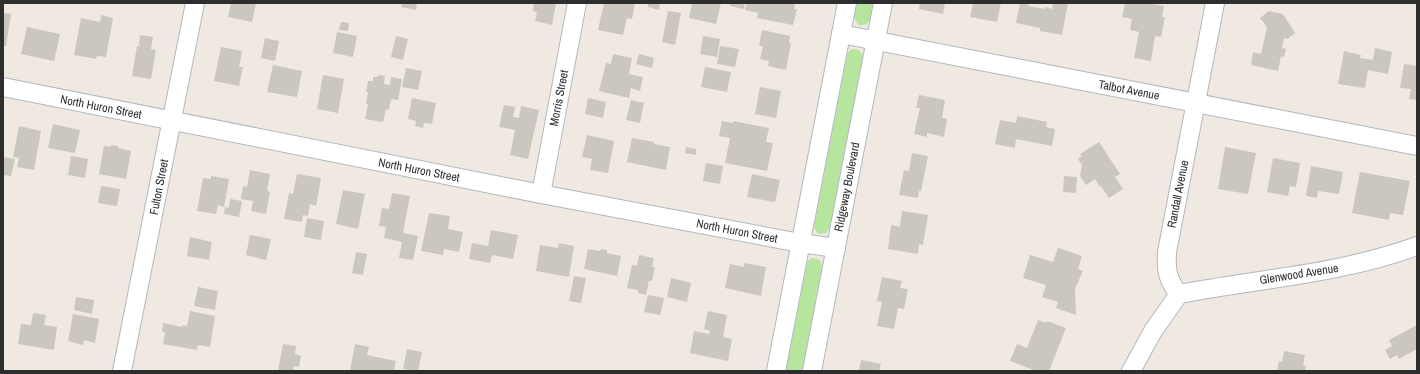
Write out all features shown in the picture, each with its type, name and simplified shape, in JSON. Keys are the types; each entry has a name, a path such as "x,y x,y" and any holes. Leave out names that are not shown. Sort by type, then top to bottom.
{"street":[{"name":"Fulton Street","path":"122,371 195,3"},
{"name":"Morris Street","path":"541,194 577,3"},
{"path":"776,371 847,3"},
{"name":"Ridgeway Boulevard","path":"812,371 883,3"},
{"name":"Randall Avenue","path":"1179,294 1172,286 1168,276 1166,264 1167,252 1215,3"},
{"name":"Talbot Avenue","path":"841,34 1417,146"},
{"name":"North Huron Street","path":"3,87 541,194 800,243 836,248"},
{"name":"Glenwood Avenue","path":"1179,294 1327,270 1371,260 1417,246"},
{"path":"1131,371 1153,331 1179,294"}],"green space":[{"path":"857,3 874,3 869,22 866,24 858,25 854,18"},
{"path":"853,49 859,50 863,56 830,227 826,233 818,234 814,227 847,55 849,51"},
{"path":"812,258 818,259 821,262 822,267 802,371 786,371 807,263"}],"building":[{"path":"231,3 256,3 252,22 228,17"},
{"path":"402,3 417,3 416,10 401,7"},
{"path":"534,3 556,3 552,25 535,21 537,12 533,11"},
{"path":"604,3 635,3 632,19 627,18 623,35 598,30"},
{"path":"648,3 660,3 659,10 648,7"},
{"path":"692,3 721,3 716,24 689,18"},
{"path":"730,3 745,3 744,9 730,6"},
{"path":"747,3 795,3 794,9 797,9 793,25 757,18 758,13 745,10"},
{"path":"920,3 945,3 943,14 919,9"},
{"path":"973,3 1001,3 997,22 970,17"},
{"path":"1020,3 1029,3 1028,6 1052,9 1053,3 1068,3 1062,35 1040,31 1040,28 1016,23"},
{"path":"1125,3 1147,3 1164,6 1162,17 1165,17 1161,37 1155,36 1151,61 1134,58 1139,32 1130,30 1132,19 1122,17"},
{"path":"668,11 681,13 675,45 662,42"},
{"path":"1269,11 1283,14 1295,33 1287,39 1284,38 1282,48 1286,49 1284,57 1281,56 1278,71 1251,65 1253,52 1261,54 1267,27 1260,18"},
{"path":"3,13 11,14 6,46 3,46"},
{"path":"101,15 113,18 106,57 97,56 96,59 74,55 81,18 100,22"},
{"path":"341,22 349,23 348,31 339,30"},
{"path":"27,27 60,34 54,61 21,54"},
{"path":"762,30 790,36 789,43 791,43 786,70 768,66 769,61 760,59 763,46 759,46"},
{"path":"337,32 357,36 353,57 333,53"},
{"path":"140,35 153,37 151,49 156,50 151,79 132,76"},
{"path":"396,36 408,39 403,60 391,57"},
{"path":"703,36 720,39 717,57 700,54"},
{"path":"265,38 279,41 275,61 261,58"},
{"path":"720,46 739,49 735,67 717,64"},
{"path":"221,47 242,51 239,67 243,67 239,86 214,81"},
{"path":"1375,48 1392,52 1388,74 1368,70 1365,88 1338,84 1344,51 1361,55 1360,58 1373,60"},
{"path":"613,54 632,58 629,74 643,77 640,91 631,88 629,98 599,91 606,63 611,64"},
{"path":"639,54 654,58 652,68 636,64"},
{"path":"1404,64 1417,66 1417,100 1409,99 1411,89 1400,88"},
{"path":"273,65 302,71 297,97 267,92"},
{"path":"705,67 731,72 727,92 701,87"},
{"path":"406,68 422,71 418,90 402,87"},
{"path":"323,75 344,79 338,113 317,109"},
{"path":"378,75 385,76 384,84 390,85 391,77 402,79 398,100 391,99 389,110 386,109 383,122 365,119 368,104 366,104 368,92 366,92 368,81 373,81 373,77 378,77"},
{"path":"760,87 781,91 776,118 755,114"},
{"path":"919,95 945,100 942,118 947,119 944,137 927,133 927,137 914,134 920,108 916,108"},
{"path":"412,98 436,103 432,124 424,123 423,128 415,126 416,121 408,119"},
{"path":"588,98 606,102 603,118 585,114"},
{"path":"631,100 644,103 640,123 626,120"},
{"path":"504,105 515,107 513,117 519,118 521,106 539,110 528,159 510,155 515,130 499,127"},
{"path":"1017,116 1047,122 1046,127 1055,129 1052,146 1016,139 1015,148 995,144 1000,120 1016,123"},
{"path":"722,121 733,123 733,121 769,128 766,142 773,143 767,171 725,163 730,138 719,136"},
{"path":"53,124 80,130 75,153 48,148"},
{"path":"19,126 41,131 34,170 17,167 19,158 13,157"},
{"path":"587,135 614,141 608,173 590,170 592,159 582,157"},
{"path":"632,138 670,147 666,170 627,162"},
{"path":"1099,142 1120,174 1115,177 1123,189 1109,198 1095,179 1086,185 1080,176 1082,165 1078,159 1082,156 1080,154"},
{"path":"111,145 131,151 126,179 99,174 104,146 111,147"},
{"path":"686,147 696,149 696,155 685,153"},
{"path":"1225,147 1256,153 1248,194 1218,189"},
{"path":"912,153 928,156 921,191 919,191 918,198 899,195 904,170 909,171"},
{"path":"71,156 88,159 85,178 68,175"},
{"path":"3,157 15,159 11,176 3,175"},
{"path":"1273,158 1300,163 1296,187 1290,186 1288,196 1267,192"},
{"path":"706,163 723,166 720,184 703,181"},
{"path":"1311,166 1343,172 1339,194 1318,191 1317,198 1306,196"},
{"path":"250,170 270,174 267,191 270,192 266,214 251,211 253,201 241,199 243,186 247,187"},
{"path":"1360,172 1410,181 1403,215 1390,213 1389,220 1352,213"},
{"path":"297,174 321,178 316,206 310,204 308,216 303,215 302,222 284,219 289,193 293,194"},
{"path":"752,174 780,180 775,202 747,197"},
{"path":"211,176 229,179 224,207 218,205 216,214 197,211 203,178 211,179"},
{"path":"1064,176 1077,177 1076,193 1063,192"},
{"path":"101,186 120,189 117,206 98,203"},
{"path":"343,190 365,194 358,229 336,224"},
{"path":"392,193 410,196 403,233 418,236 413,260 399,258 402,242 384,238 386,227 379,226 382,208 389,209"},
{"path":"230,199 242,201 239,217 224,214 225,207 229,208"},
{"path":"902,211 928,215 923,245 919,244 918,254 888,249 891,225 900,227"},
{"path":"429,213 450,216 448,229 463,232 459,252 444,249 443,255 421,251"},
{"path":"307,218 324,221 321,240 304,237"},
{"path":"491,230 518,235 513,259 492,255 490,263 469,259 472,243 488,246"},
{"path":"250,235 271,239 266,260 246,255"},
{"path":"190,237 212,242 209,260 187,256"},
{"path":"559,243 574,246 569,277 536,271 540,245 558,248"},
{"path":"1058,248 1082,256 1078,269 1083,271 1075,289 1076,315 1056,308 1058,302 1042,297 1046,285 1023,278 1030,255 1053,262"},
{"path":"588,249 600,251 601,249 607,250 607,253 621,256 617,276 584,269"},
{"path":"356,252 367,254 363,275 352,273"},
{"path":"639,255 654,258 652,267 655,267 652,281 649,281 646,295 638,293 638,290 627,288 632,265 637,266"},
{"path":"744,263 766,267 761,296 725,288 730,264 744,267"},
{"path":"574,276 586,278 581,303 569,301"},
{"path":"882,277 902,281 900,288 908,289 904,309 898,308 894,329 877,326 882,302 877,301"},
{"path":"671,278 691,283 687,302 667,297"},
{"path":"198,287 218,291 215,310 194,306"},
{"path":"648,295 664,298 660,315 644,312"},
{"path":"76,297 94,300 92,314 74,310"},
{"path":"190,311 215,316 210,347 198,345 197,350 163,344 165,332 162,332 163,323 182,327 182,325 187,326"},
{"path":"708,311 727,315 723,337 732,339 728,361 690,353 694,331 709,334 710,331 704,329"},
{"path":"33,313 46,315 44,325 57,327 54,350 18,344 21,324 31,325"},
{"path":"73,314 99,319 95,343 84,340 83,345 68,341"},
{"path":"1038,320 1046,323 1047,321 1066,328 1049,371 1036,371 1010,361 1017,344 1027,348"},
{"path":"1417,325 1417,349 1399,359 1397,355 1390,359 1385,350 1392,346 1389,340"},
{"path":"283,344 296,346 295,354 301,356 299,367 294,366 293,371 278,371"},
{"path":"355,344 369,347 367,355 396,361 394,371 350,371"},
{"path":"407,349 422,352 418,371 403,369"},
{"path":"1284,351 1305,355 1303,366 1306,366 1305,371 1277,371 1279,361 1282,362"},
{"path":"861,360 881,364 879,371 859,371"}]}
